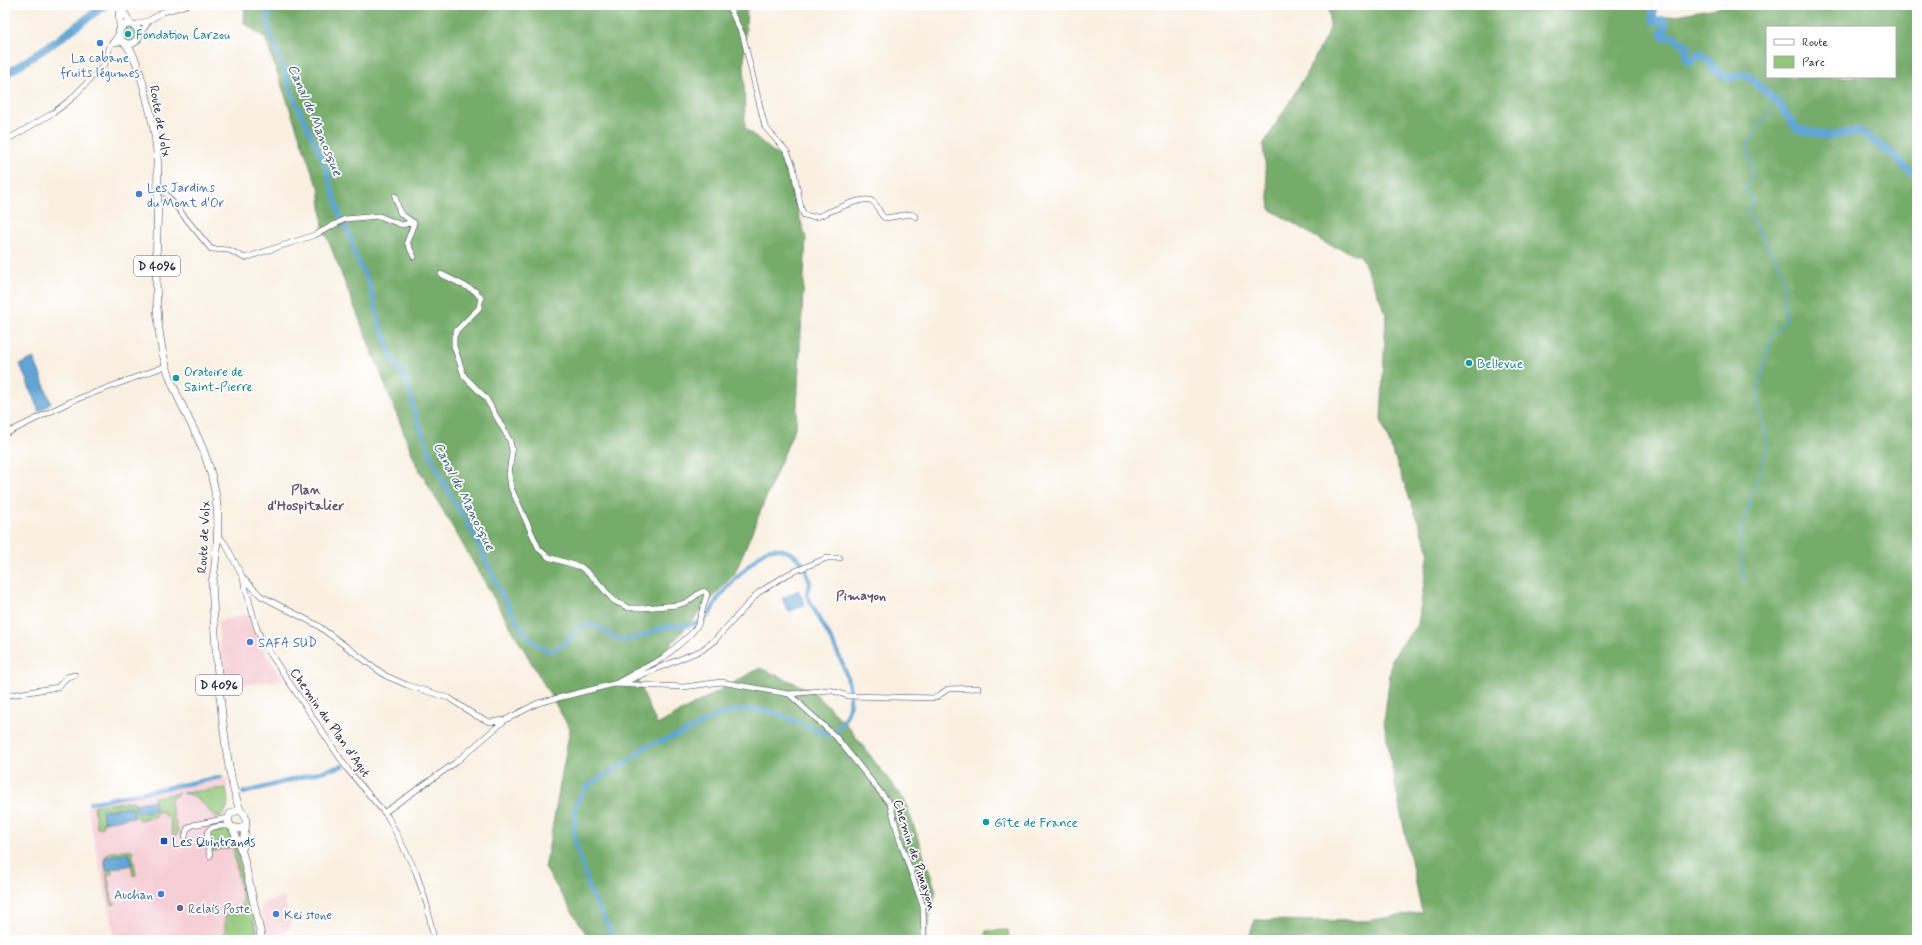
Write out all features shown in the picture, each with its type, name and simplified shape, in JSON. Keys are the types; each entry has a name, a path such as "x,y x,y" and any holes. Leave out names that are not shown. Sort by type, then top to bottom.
{"main road":[{"path":"124,43 138,38 138,29 132,24 119,5 119,31 132,24"},
{"name":"Route de Volx","path":"119,31 124,43 136,59"},
{"name":"Route de Volx","path":"138,38 136,59 155,136 158,188 157,315 159,334 166,366 177,397 198,438 209,466 217,494 218,535 212,586"},
{"name":"Route de Volx","path":"209,466 214,508 212,586 217,662 225,740 232,784 240,810 246,816 243,837 243,855"},
{"name":"Route de Volx","path":"232,784 231,821 243,855 262,940"},
{"path":"240,810 231,821 240,829 245,825"}],"street":[{"path":"138,38 150,20 158,14 187,5"},
{"path":"728,5 743,36 765,127 784,148 791,161 801,208 804,215 813,217 819,216 868,199 873,202 879,213 886,218 911,214 916,217"},
{"path":"132,24 150,20"},
{"path":"5,140 53,113 70,100 105,64 111,44 119,31"},
{"path":"111,44 124,43"},
{"path":"158,188 165,194 211,249 229,250 245,258 315,234 343,220 379,216 402,225 413,222"},
{"path":"395,196 400,212 413,222"},
{"path":"413,222 407,241 414,257"},
{"path":"442,274 475,291 481,298 479,308 457,330 454,337 454,346 464,376 486,398 510,441 512,451 509,474 511,488 539,549 548,557 581,567 591,575 614,601 629,608 678,605 704,591 707,596 698,625 690,635 663,658 614,684"},
{"path":"5,434 72,401 166,366"},
{"path":"214,508 216,513 216,534 225,542 243,578 261,596 317,626 386,676 407,685 449,698 487,721 496,722 505,720"},
{"path":"385,812 455,763 505,720 538,703 614,684 697,653 715,640 733,619 763,590 788,574 813,563 829,557 840,558"},
{"name":"Chemin du Plan d'Agut","path":"243,578 256,629 263,643 348,770 385,812 416,872 428,905 434,940"},
{"path":"5,696 58,688 67,677 75,675"},
{"path":"614,684 638,686 672,685 684,687 721,682 789,694 830,690 850,696 935,698 948,689 976,688"},
{"name":"Chemin de Pimayon","path":"789,694 834,735 890,804 900,841 923,906 924,940"},
{"path":"185,837 186,831 191,825 231,821"},
{"path":"210,856 206,835 208,830 213,826 231,821"},
{"path":"1098,940 1114,940"}],"shaded area":[{"path":"250,614 255,634 262,648 284,680 223,687 218,621"},
{"path":"227,778 228,804 225,817 240,850 260,940 115,940 87,806"},
{"path":"284,897 291,926 276,940 265,940 260,909 265,902"}],"green space":[{"path":"245,5 747,5 744,64 745,128 782,159 806,238 796,425 735,573 638,681 657,725 760,668 813,691 846,724 905,801 936,891 925,940 591,940 588,937 545,868 570,729 417,466 323,227 319,186 316,183 265,38 244,23"},
{"path":"1329,5 1644,5 1654,19 1721,7 1721,5 1917,5 1917,940 1248,940 1255,920 1366,921 1422,912 1399,805 1384,722 1392,658 1418,623 1429,551 1381,420 1386,313 1361,256 1327,244 1270,209 1263,145 1304,78 1330,29"},
{"path":"129,27 134,29 136,34 134,39 129,41 124,39 122,34 124,29"},
{"path":"226,788 228,806 225,812 217,817 211,813 197,798 182,793"},
{"path":"179,793 170,803 178,832 176,836 173,837 169,816 164,816 164,812 156,812 156,816 139,820 138,817 134,817 134,809 130,806 102,811 104,823 102,823 103,827 97,828 94,806 134,801 137,813 156,810 154,797"},
{"path":"214,828 226,828 231,831 238,851 246,900 252,909 259,940 217,940 225,934 225,916 243,904 233,847 212,851 209,834"},
{"path":"130,849 132,850 136,875 133,876 130,854 125,853 106,857 104,860 108,853"},
{"path":"105,862 107,870 111,870 112,874 107,875 113,904 116,903 113,905 111,904"},
{"path":"1008,930 1009,940 986,940 986,931"}],"water":[{"path":"34,358 51,403 39,412 20,364"},
{"path":"798,590 805,604 789,612 782,599"},
{"path":"153,800 154,810 137,813 135,804"},
{"path":"130,806 133,809 134,817 104,822 102,811"},
{"path":"126,853 130,855 132,865 107,870 105,861 106,857"}],"waterway":[{"path":"5,75 58,40 105,5"},
{"name":"Canal de Manosque","path":"271,5 268,26 295,101 325,165 340,216 352,240 353,251 369,283 378,318 391,356 404,377 409,389 414,411 433,460 444,484 475,537 499,589 517,622 529,638 547,651 562,646 578,629 583,626 594,625 614,638 629,640 662,628 693,625 706,618 725,590 765,551 770,549 786,551 796,556 803,564"},
{"path":"1653,5 1653,21 1664,20 1666,24 1662,34 1664,37 1673,36 1687,47 1686,59 1691,62 1700,53 1708,60 1714,70 1729,78 1746,74 1778,103 1797,129 1828,136 1860,131 1893,155 1909,171 1917,174"},
{"path":"1744,583 1740,533 1768,446 1757,397 1770,340 1786,320 1782,269 1747,213 1754,199 1744,191 1753,176 1747,145 1772,109"},
{"name":"Canal de Manosque","path":"615,940 590,891 575,841 574,824 576,804 587,787 630,760 645,747 683,733 717,716 730,712 751,709 773,712 830,736 842,723 849,709 850,693 847,677 833,642 808,598 807,594 810,582 805,568"},
{"path":"243,793 342,766"},
{"path":"90,803 221,777"}],"place":[{"name":"Fondation Carzou","path":"128,34"},
{"name":"La cabane fruits légumes","path":"100,43"},
{"name":"Les Jardins du Mont d'Or","path":"139,194"},
{"name":"Bellevue","path":"1469,363"},
{"name":"Oratoire de Saint-Pierre","path":"176,378"},
{"name":"SAFA SUD","path":"250,642"},
{"name":"Gîte de France","path":"986,822"},
{"name":"Les Quintrands","path":"164,841"},
{"name":"Auchan","path":"161,894"},
{"name":"Relais Poste","path":"180,908"},
{"name":"Kei stone","path":"276,914"}],"district":[{"name":"Plan d'Hospitalier","path":"306,498"},
{"name":"Pimayon","path":"861,595"}]}
